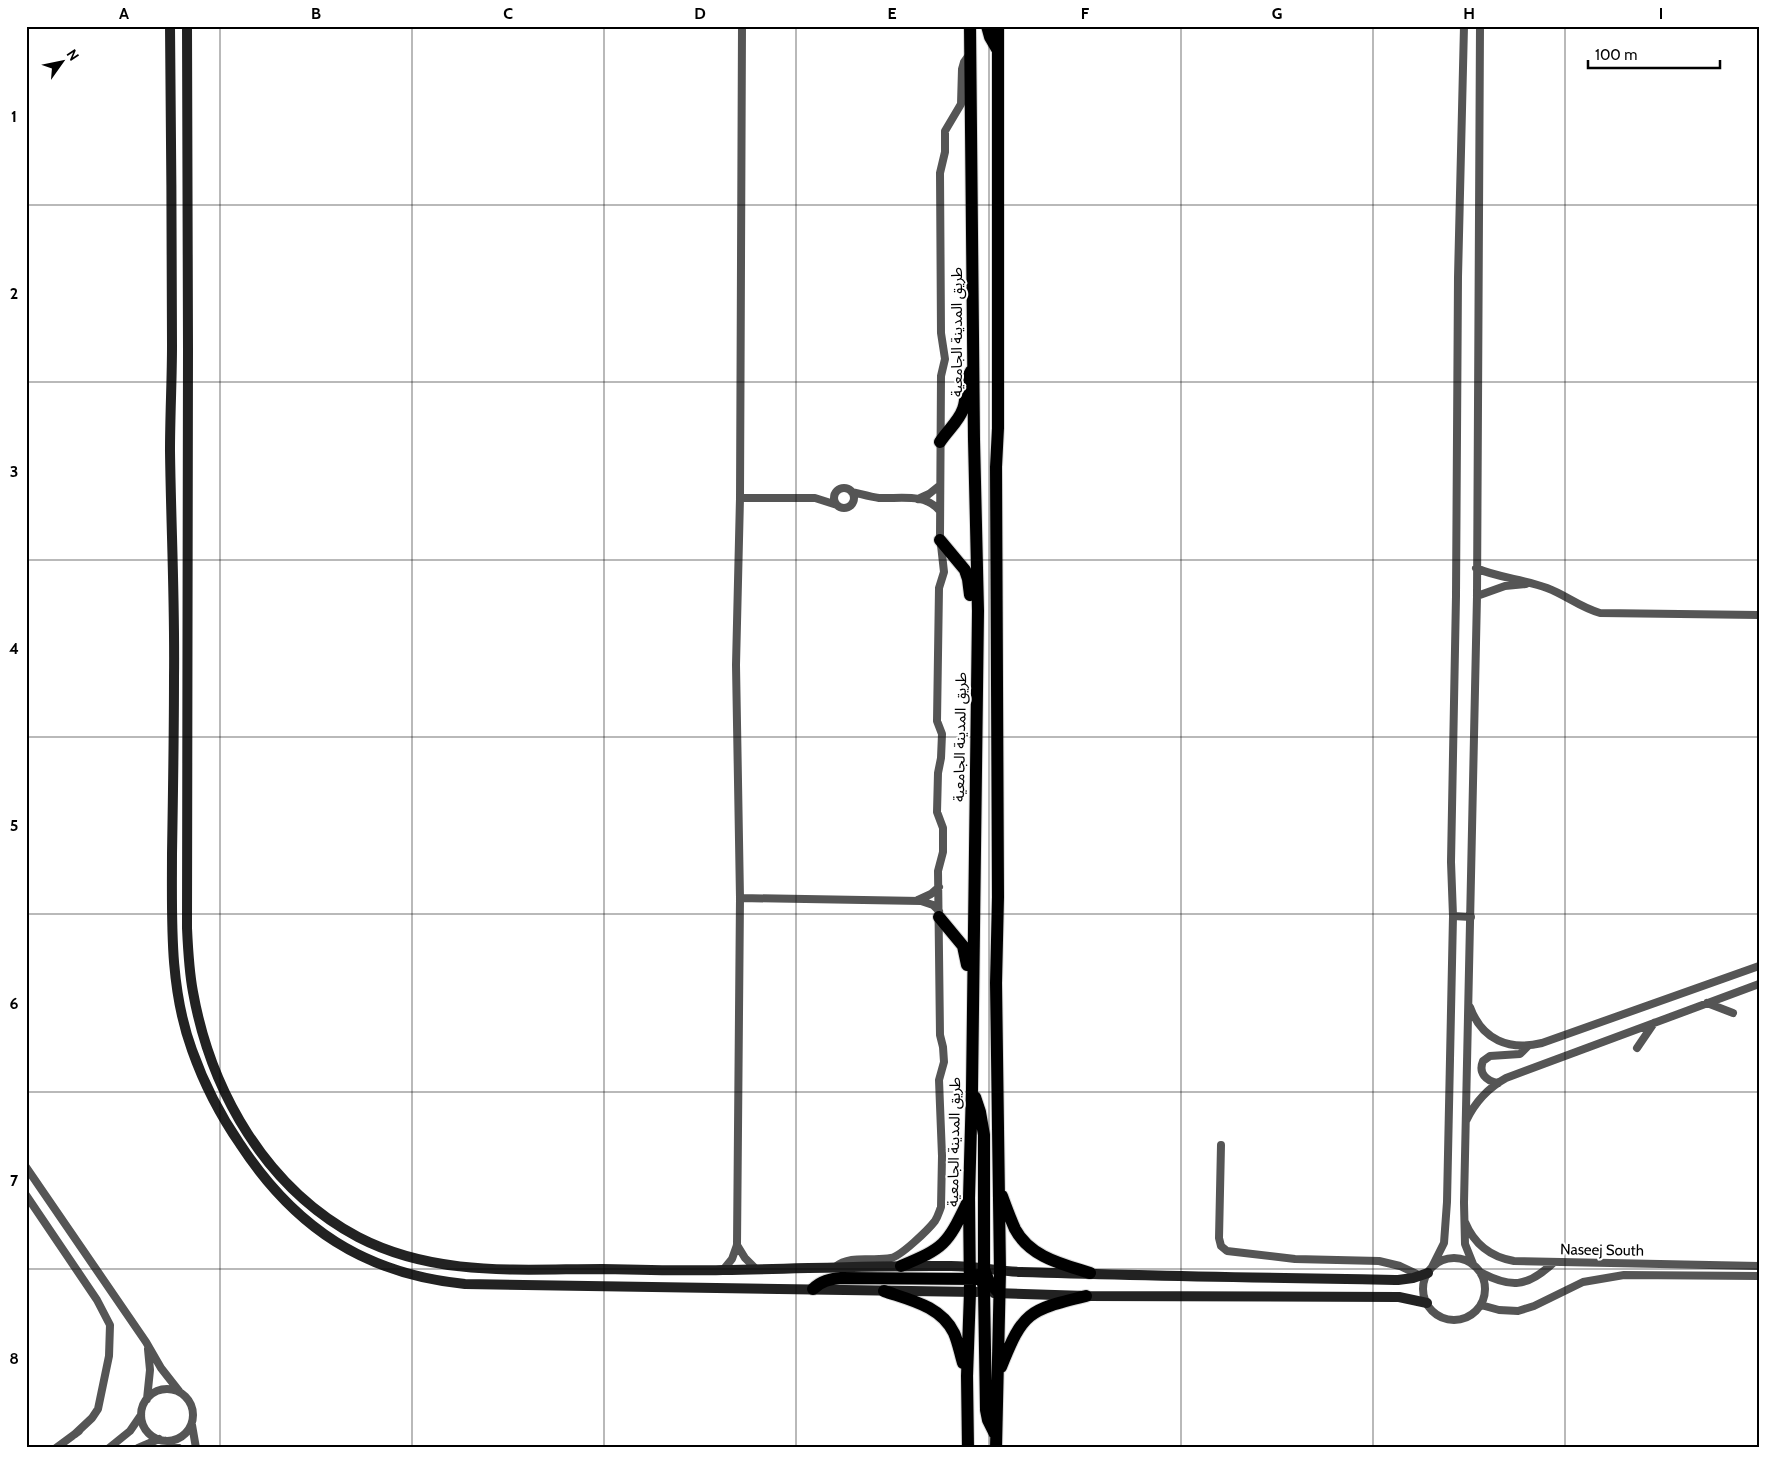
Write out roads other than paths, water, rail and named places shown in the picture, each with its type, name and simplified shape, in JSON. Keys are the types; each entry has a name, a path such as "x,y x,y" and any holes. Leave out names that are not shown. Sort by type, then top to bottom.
{"main road":[{"path":"170,26 172,341 170,449 174,674 172,932 177,991 191,1048 202,1078 216,1105 246,1154 292,1208 331,1239 354,1253 395,1271 426,1279 465,1284 884,1291 977,1277 1000,1271 1398,1280 1427,1272"},
{"path":"187,26 186,928 193,990 204,1039 217,1076 238,1118 256,1147 295,1192 333,1222 362,1239 398,1254 442,1265 464,1268 723,1270 901,1266 977,1277 999,1293"},
{"name":"طريق المدينة الجامعية","path":"968,1448 967,1376 977,1277 969,1198 978,611 974,439 970,26"},
{"path":"987,26 990,37 997,49"},
{"path":"996,1442 1000,1271 996,984 998,878 996,467 998,428 998,26"},
{"path":"940,442 962,412 966,383 974,367"},
{"path":"940,540 965,570 970,595 978,611"},
{"path":"939,914 963,946 973,983"},
{"path":"972,1089 980,1112 984,1135 977,1277 984,1293 985,1401 988,1420 996,1442"},
{"path":"999,1188 1016,1230 1030,1247 1046,1258 1090,1273"},
{"path":"901,1266 928,1255 941,1246 952,1233 969,1198"},
{"path":"813,1289 818,1284 841,1278 977,1277"},
{"path":"884,1291 926,1306 946,1320 957,1340 967,1376"},
{"path":"984,1293 1086,1296 1398,1297 1427,1303"},
{"path":"998,1374 1014,1337 1026,1320 1045,1306 1086,1296"}],"street":[{"path":"723,1270 732,1259 737,1245 740,898 736,665 740,498 742,26"},
{"path":"1464,26 1458,277 1456,586 1451,862 1453,916 1446,1236 1442,1250 1427,1272 1423,1285 1424,1297 1431,1309 1441,1317 1454,1320 1472,1314 1481,1305 1484,1298 1485,1284 1480,1272 1473,1264 1465,1244 1464,1218 1476,596 1480,26"},
{"path":"834,1267 846,1260 896,1257 931,1225 939,1213 942,1182 940,1080 944,1062 940,1035 938,867 943,852 943,828 937,812 942,734 937,721 938,592 944,572 939,510 941,376 945,355 940,329 940,173 945,152 945,131 961,104 963,65 971,53"},
{"path":"916,499 929,494 940,486"},
{"path":"740,498 814,498 844,488 852,492 877,498 916,499 929,502 939,510"},
{"path":"837,491 835,498 837,505"},
{"path":"852,492 854,497 853,503"},
{"path":"814,498 844,508 849,507 853,503 877,498"},
{"path":"1476,568 1492,574 1533,583 1558,593 1585,609 1600,613 1759,615"},
{"path":"1476,596 1505,586 1533,583"},
{"path":"916,901 926,897 939,887"},
{"path":"740,898 916,901 929,903 939,914"},
{"path":"1453,916 1471,916"},
{"path":"1469,1004 1478,1023 1490,1036 1505,1043 1528,1046 1542,1043 1759,966"},
{"path":"1465,1125 1479,1100 1498,1083 1759,984"},
{"path":"1707,1003 1733,1013"},
{"path":"1637,1048 1655,1023"},
{"path":"1498,1083 1490,1081 1484,1076 1481,1069 1483,1061 1490,1056 1520,1054 1528,1046"},
{"path":"1221,1145 1219,1238 1221,1246 1227,1251 1295,1259 1379,1261 1427,1272"},
{"path":"26,1167 179,1392"},
{"path":"26,1196 97,1300 110,1325 109,1356 104,1386 95,1414 75,1434 56,1448"},
{"name":"Naseej South","path":"1464,1218 1469,1231 1477,1242 1494,1255 1514,1261 1759,1266"},
{"path":"737,1245 745,1258 756,1269"},
{"path":"1427,1272 1442,1260 1461,1258 1473,1264"},
{"path":"1480,1272 1500,1282 1519,1284 1536,1277 1553,1263"},
{"path":"1481,1305 1499,1310 1518,1311 1534,1306 1583,1282 1624,1275 1759,1276"},
{"path":"146,1342 150,1370 147,1399"},
{"path":"178,1448 146,1430 142,1415 144,1404 147,1399 159,1390 169,1389 179,1392 188,1398 193,1408 192,1424 196,1448"},
{"path":"109,1448 130,1431 142,1415"},
{"path":"138,1448 162,1440 176,1440 192,1424"}]}
